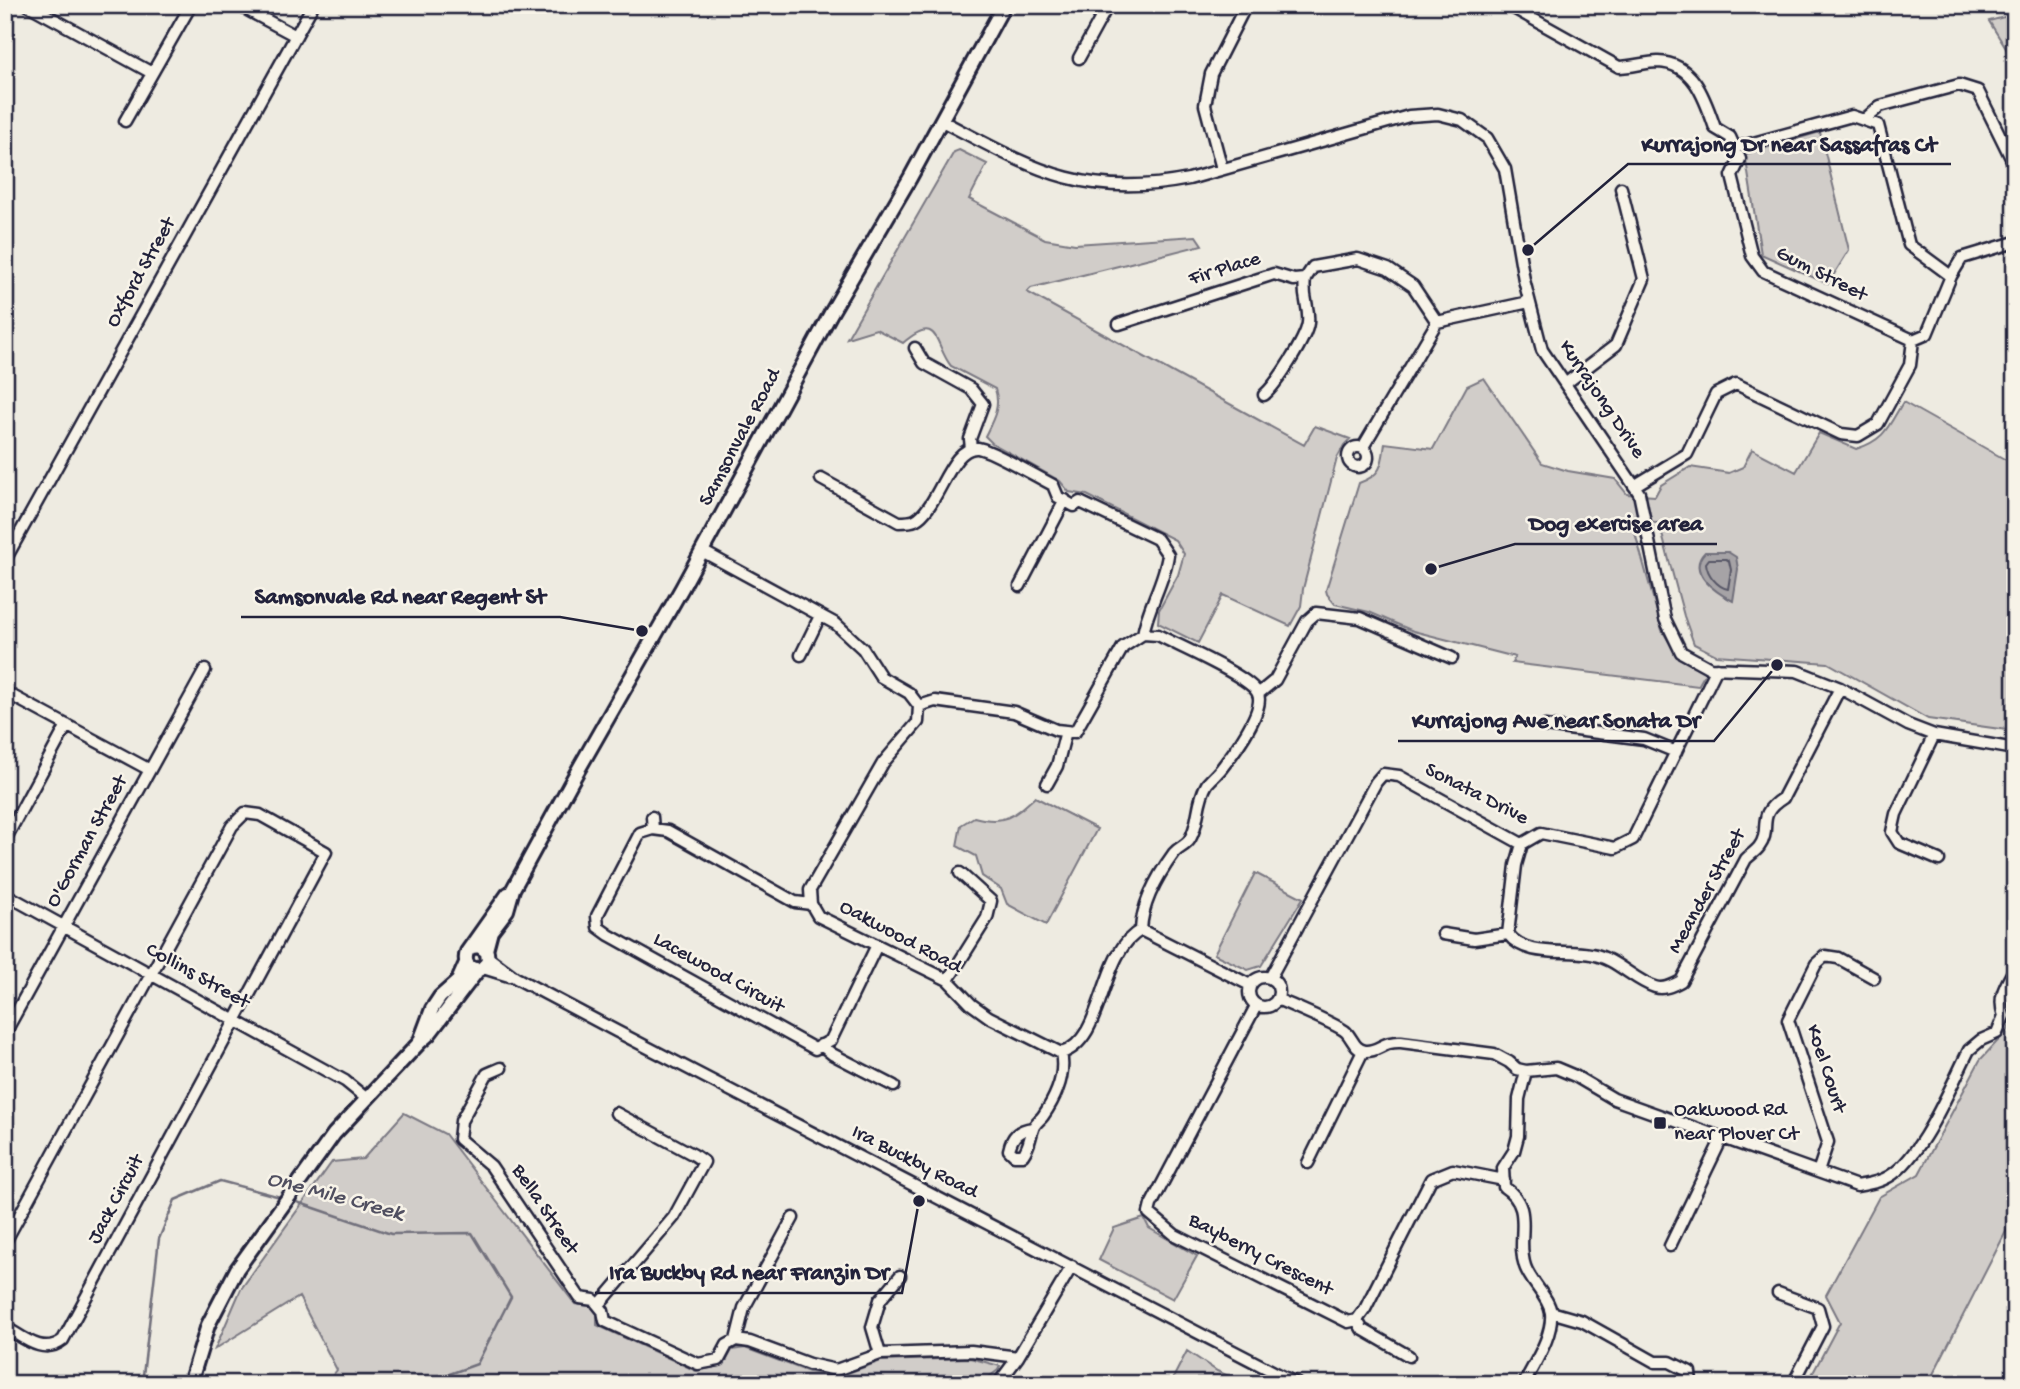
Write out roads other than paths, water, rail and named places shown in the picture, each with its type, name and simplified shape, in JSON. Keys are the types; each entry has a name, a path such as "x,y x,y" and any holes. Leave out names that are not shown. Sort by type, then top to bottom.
{"main road":[{"name":"Samsonvale Road","path":"190,1384 204,1337 237,1269 334,1134 419,1042 432,1009 440,997 480,962 491,931 507,911 513,889 831,313 942,121 1004,5"},
{"name":"Samsonvale Road","path":"480,962 467,952 503,899 513,889"}],"street":[{"path":"28,5 152,74"},
{"path":"125,121 191,5"},
{"path":"238,5 296,36"},
{"name":"Oxford Street","path":"5,560 313,5"},
{"path":"1079,58 1108,5"},
{"path":"1222,169 1205,105 1211,74 1246,5"},
{"path":"1508,5 1619,67 1637,67 1654,62 1672,64 1688,72 1704,97 1715,128 1730,137 1735,148 1852,116 1878,125 1909,245 1951,276"},
{"path":"1864,120 1880,106 1959,85 1978,92 2015,166"},
{"name":"Kurrajong Drive","path":"942,121 1006,155 1042,170 1071,180 1103,186 1166,183 1409,116 1438,114 1462,120 1487,138 1505,169 1524,280 1542,350 1639,493 1665,619 1681,652 1710,668 1797,671 1840,688 1908,725 1934,735 2015,749"},
{"name":"Gum Street","path":"1735,148 1740,159 1732,176 1752,256 1763,271 1913,340"},
{"path":"1565,384 1616,345 1644,279 1621,188"},
{"path":"1634,486 1686,454 1716,394 1735,384 1841,434 1858,436 1878,424 1910,365 1913,340 1927,334 1951,276 1962,258 2015,242"},
{"path":"1264,395 1275,386 1308,327 1303,294 1305,279 1313,267 1358,259 1388,269 1413,286 1437,322"},
{"name":"Fir Place","path":"1119,324 1274,274 1294,280 1305,279"},
{"path":"1363,447 1437,322 1530,302"},
{"path":"915,348 924,363 971,389 983,404 972,429 971,449"},
{"path":"821,479 899,522 913,521 925,513 960,454 971,449 985,451 1053,485 1058,496 1074,506 1080,502 1157,539 1168,555 1165,575 1147,614 1143,634"},
{"path":"1020,586 1065,500"},
{"path":"702,551 836,624 863,649 881,677 909,693 919,706 935,701 1014,712 1056,730 1075,732 1123,647 1143,634 1158,635 1247,681 1258,694 1258,706 1248,729 1220,771 1208,783 1197,805 1197,825 1188,843 1177,850 1158,877 1142,914 1140,930"},
{"path":"1258,694 1275,680 1307,621 1315,613 1360,618 1451,658"},
{"path":"801,655 820,616"},
{"name":"Sonata Drive","path":"1270,978 1371,791 1383,775 1399,776 1522,844 1541,833 1615,848 1633,839 1717,668"},
{"name":"O'Gorman Street","path":"5,1034 205,670"},
{"name":"Meander Street","path":"1508,934 1516,944 1528,947 1592,954 1616,963 1656,987 1671,987 1681,981 1746,859 1760,846 1763,821 1770,806 1783,798 1840,688"},
{"path":"5,692 150,770"},
{"name":"Oakwood Road","path":"919,706 918,722 883,764 810,890 811,904 818,916 826,921 948,980 971,1004 989,1017 1061,1053"},
{"path":"5,840 68,726"},
{"path":"1545,726 1644,739 1676,752"},
{"path":"1047,784 1057,766 1066,731"},
{"path":"1934,735 1896,814 1892,832 1899,843 1939,860"},
{"path":"5,1242 232,826 244,813 260,815 326,852 234,1020"},
{"path":"652,817 653,829 668,831 795,902 811,904"},
{"name":"Lacewood Circuit","path":"653,829 640,833 597,916 598,927 815,1049 821,1045"},
{"path":"1443,934 1474,939 1508,934 1516,864 1522,844"},
{"path":"948,980 987,918 991,901 960,873"},
{"name":"Collins Street","path":"5,894 345,1081 367,1099"},
{"path":"1140,930 1250,985"},
{"path":"1033,1128 1062,1079 1064,1065 1061,1053 1080,1042 1098,1007 1106,978 1130,936 1140,930"},
{"path":"877,946 831,1040 821,1045 832,1054 894,1086"},
{"name":"Koel Court","path":"1818,1172 1828,1142 1788,1020 1816,964 1825,957 1838,958 1874,978"},
{"name":"Ira Buckby Road","path":"480,962 516,978 1296,1383"},
{"path":"1277,999 1346,1031 1353,1044 1363,1051 1375,1050 1389,1041 1494,1054 1517,1069 1526,1071 1556,1068 1614,1099 1857,1186 1885,1179 1907,1163 1969,1050 1981,1040 1997,1033 2004,1016 2000,1004 2004,989 2015,968"},
{"path":"1261,977 1270,978 1278,988 1277,999 1269,1007 1256,1006 1249,996 1250,985 1261,977"},
{"name":"Bayberry Crescent","path":"1256,1006 1149,1213 1175,1235 1348,1322 1357,1320"},
{"name":"Jack Circuit","path":"5,1327 45,1348 63,1340 234,1020"},
{"path":"1308,1163 1363,1051"},
{"name":"Bella Street","path":"501,1068 487,1074 461,1121 459,1139 491,1166 580,1298 594,1300 603,1311 605,1321 698,1364 719,1360 727,1345 736,1340"},
{"path":"1524,1384 1549,1333 1551,1312 1524,1265 1522,1210 1516,1195 1504,1187 1503,1168 1514,1151 1518,1136 1519,1099 1526,1071"},
{"path":"599,1306 674,1217 704,1162 694,1154 616,1113"},
{"path":"1670,1245 1723,1138"},
{"path":"1409,1356 1362,1329 1357,1320 1431,1179 1453,1170 1504,1180"},
{"path":"793,1218 744,1308 736,1340 750,1342 809,1364 836,1370 880,1354 971,1351 1018,1357"},
{"path":"998,1384 1018,1357 1072,1266"},
{"path":"880,1354 872,1327 880,1300 900,1276"},
{"path":"1778,1293 1818,1308 1822,1316 1823,1326 1793,1384"},
{"path":"1551,1312 1582,1321 1655,1362 1670,1362 1690,1372 1691,1384"}],"water":[{"path":"1705,552 1728,552 1736,557 1738,569 1733,601 1719,593 1701,574 1700,560"}],"waterway":[{"path":"2005,5 2015,18"},
{"name":"One Mile Creek","path":"142,1384 159,1239 175,1200 220,1181 284,1198"},
{"name":"One Mile Creek","path":"291,1200 391,1234 472,1233 511,1297 477,1364 422,1384"}],"place":[{"name":"Kurrajong Dr near Sassafras Ct","path":"1528,250"},
{"name":"Dog exercise area","path":"1431,569"},
{"name":"Samsonvale Rd near Regent St","path":"642,631"},
{"name":"Kurrajong Ave near Sonata Dr","path":"1777,665"},
{"name":"Oakwood Rd near Plover Ct","path":"1660,1123"},
{"name":"Ira Buckby Rd near Franzin Dr","path":"919,1201"}]}
